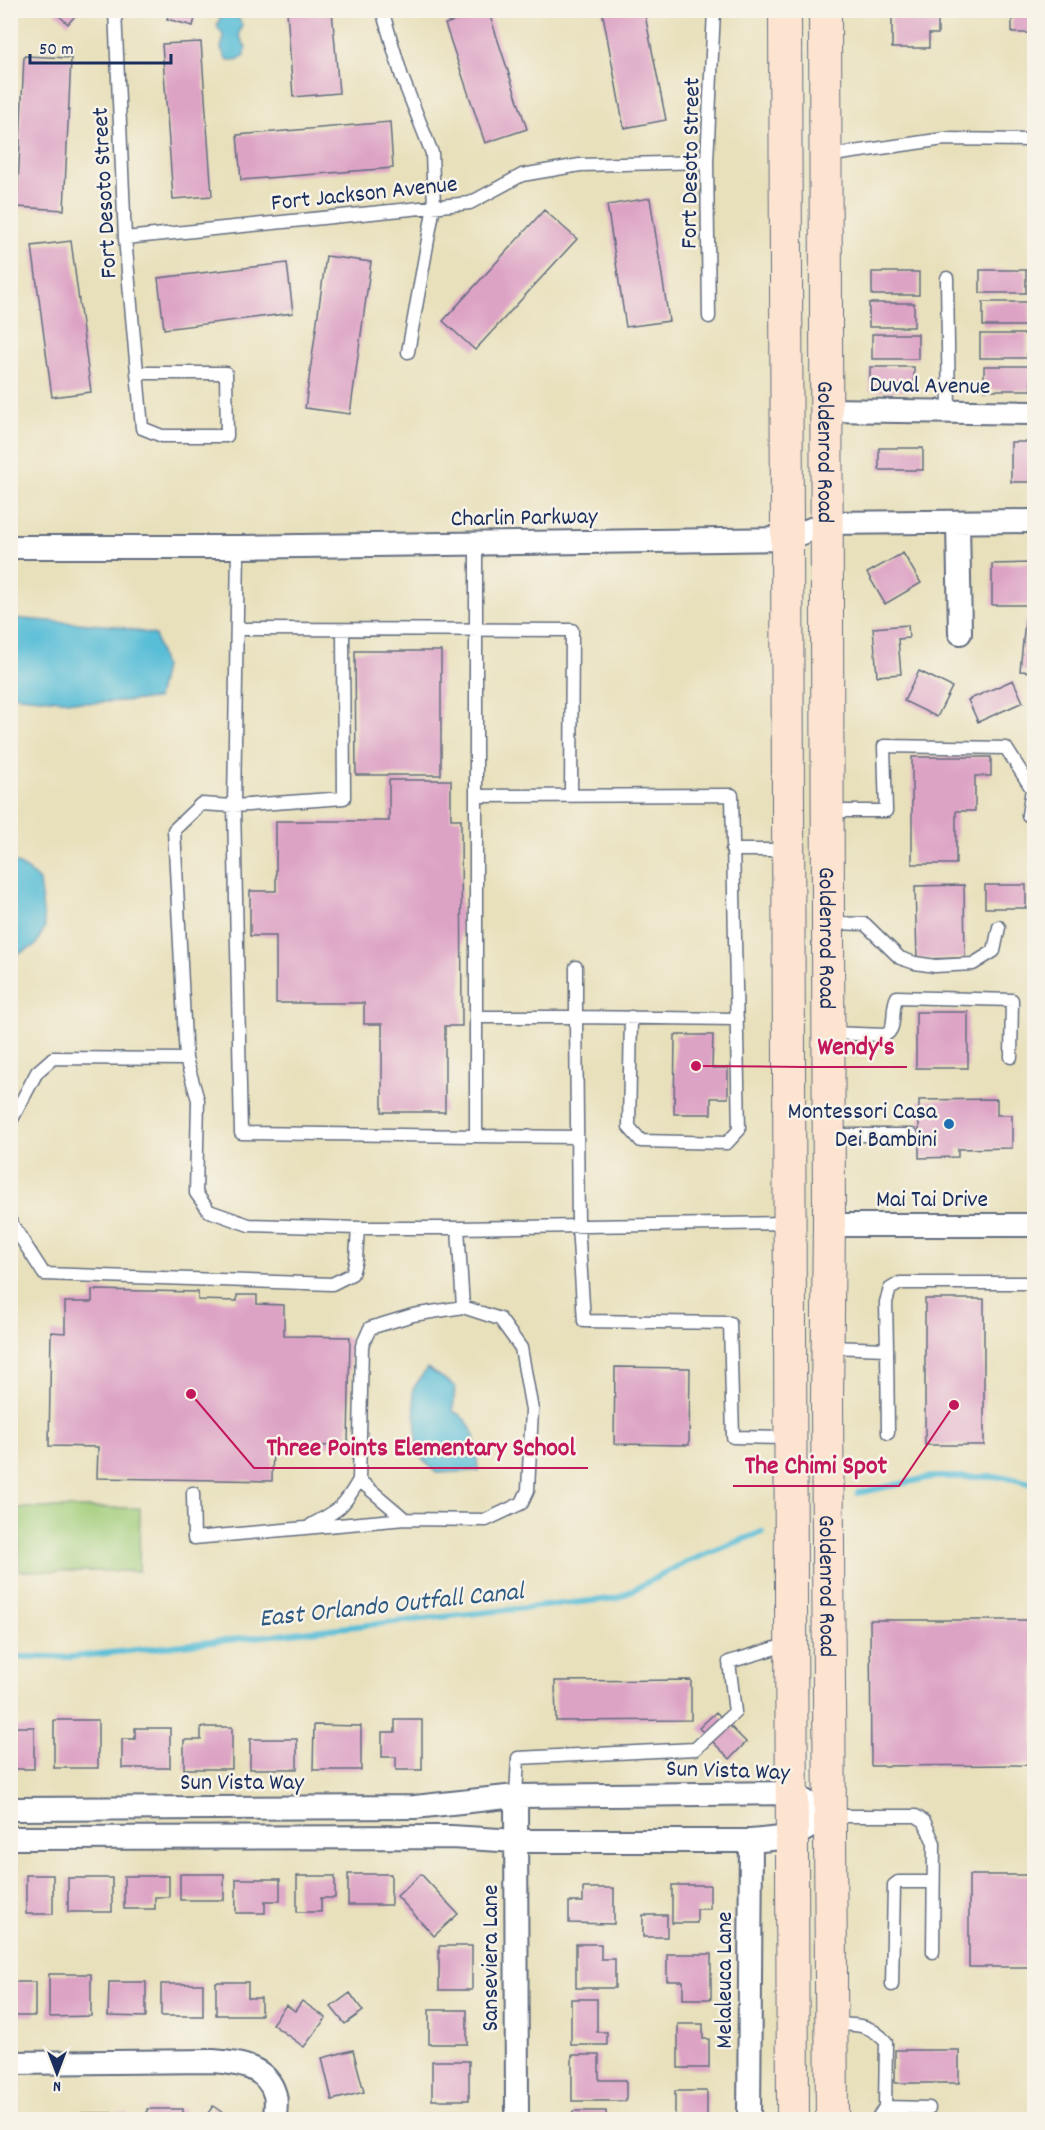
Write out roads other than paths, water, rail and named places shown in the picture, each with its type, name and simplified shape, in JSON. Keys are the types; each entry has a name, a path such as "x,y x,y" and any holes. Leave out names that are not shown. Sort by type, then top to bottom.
{"main road":[{"name":"Goldenrod Road","path":"785,10 792,2120"},
{"name":"Goldenrod Road","path":"825,10 829,1135 827,1401 832,2120"},
{"path":"789,1031 805,1053 804,1185 808,1204 817,1218 829,1225"},
{"path":"790,1222 795,1226 804,1244 815,1280 817,1384 818,1394 827,1401"}],"street":[{"name":"Duval Avenue","path":"825,410 1035,413"},
{"name":"Charlin Parkway","path":"10,547 238,547 787,539 826,523 1035,521"},
{"path":"958,523 960,633"},
{"name":"Mai Tai Drive","path":"829,1225 1035,1225"},
{"name":"Sun Vista Way","path":"10,1809 415,1807 516,1796 791,1793 830,1816"},
{"name":"Sanseviera Lane","path":"516,1796 517,2120"},
{"path":"10,1838 451,1837 516,1841 751,1841 791,1837 830,1816"},
{"name":"Melaleuca Lane","path":"749,2120 751,1841"},
{"path":"10,2063 213,2061 243,2064 264,2076 275,2096 275,2120"}],"lane":[{"name":"Fort Desoto Street","path":"115,10 125,238 137,373 142,428 162,436 228,436 226,373 137,373"},
{"path":"382,10 402,77 432,153 434,206 408,352"},
{"name":"Fort Desoto Street","path":"709,317 707,162 714,10"},
{"path":"825,156 944,139 1035,140"},
{"name":"Fort Jackson Avenue","path":"125,238 470,203 522,175 580,165 707,162"},
{"path":"947,278 949,412"},
{"path":"476,543 476,1136"},
{"path":"238,547 234,806 241,1132 577,1137"},
{"path":"237,629 572,630 571,795"},
{"path":"343,631 344,798 234,806 201,804 174,831 186,1059 198,1100 196,1192 209,1211 249,1225 358,1228 790,1222"},
{"path":"827,811 886,811 884,746 1006,748 1032,789 1028,814"},
{"path":"476,796 732,795 739,1130 727,1143 641,1141 629,1127 631,1017"},
{"path":"732,850 788,850"},
{"path":"828,923 865,924 900,958 935,966 973,964 994,951 999,927"},
{"path":"576,967 578,1225 584,1321 730,1323 733,1437 790,1438"},
{"path":"828,1033 885,1035 892,1029 893,1005 897,997 1012,1000 1011,1057"},
{"path":"476,1017 631,1017 737,1022"},
{"path":"10,1124 37,1072 53,1058 186,1059"},
{"path":"829,1135 912,1135"},
{"path":"10,1221 44,1274 332,1284 351,1274 356,1259 358,1228"},
{"path":"458,1228 463,1307"},
{"path":"888,1433 886,1302 890,1289 900,1283 1035,1283"},
{"path":"193,1493 194,1538 306,1528 405,1519 486,1520 522,1503 528,1490 532,1410 520,1348 500,1318 463,1307 412,1315 370,1328 362,1346 359,1480 349,1498 337,1511 306,1528"},
{"path":"828,1347 886,1349"},
{"path":"359,1480 405,1519"},
{"path":"516,1796 518,1758 694,1749 735,1712 729,1662 791,1644"},
{"path":"830,1816 916,1816 924,1821 934,1843 933,1952"},
{"path":"892,1985 894,1885 898,1882 933,1882"},
{"path":"831,2024 862,2025 876,2031 886,2042 885,2107 877,2120"},
{"path":"885,2107 928,2108"}],"water":[{"path":"227,12 237,15 242,25 239,35 246,48 244,57 236,61 226,59 221,48 224,37 217,26 221,15"},
{"path":"10,618 116,626 155,635 164,667 157,699 90,703 11,695"},
{"path":"11,860 28,870 39,881 45,927 35,946 11,957"},
{"path":"427,1368 455,1386 453,1411 467,1422 474,1436 478,1471 436,1473 418,1454 413,1389"}],"waterway":[{"name":"East Orlando Outfall Canal","path":"858,1493 932,1477 1005,1477 1034,1484"},
{"name":"East Orlando Outfall Canal","path":"10,1657 71,1657 618,1598 684,1563 762,1532"}],"place":[{"name":"Wendy's","path":"696,1066"},
{"name":"Montessori Casa Dei Bambini","path":"949,1124"},
{"name":"Three Points Elementary School","path":"191,1394"},
{"name":"The Chimi Spot","path":"954,1405"}]}
